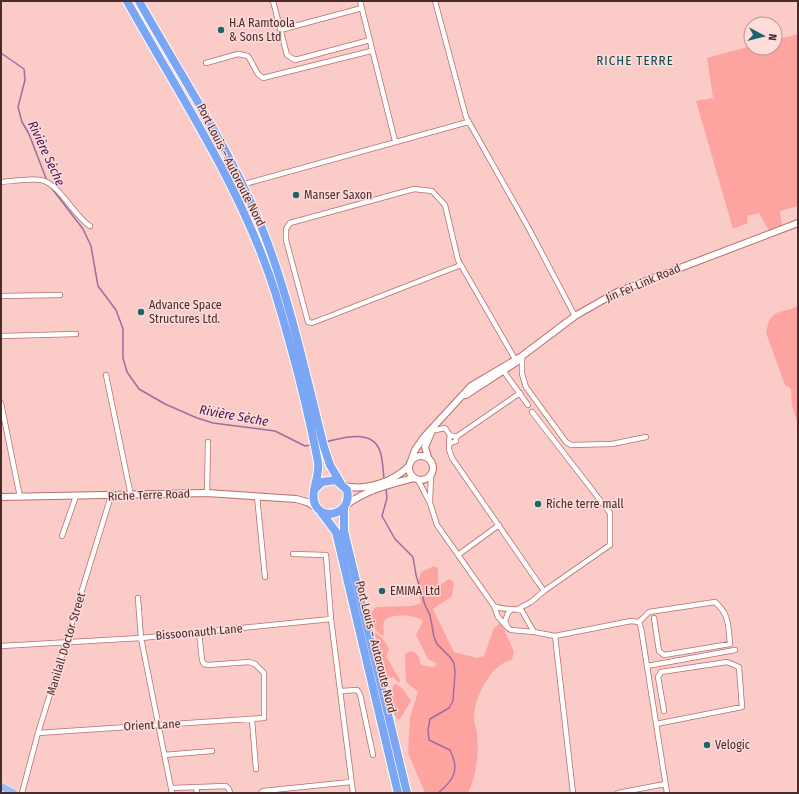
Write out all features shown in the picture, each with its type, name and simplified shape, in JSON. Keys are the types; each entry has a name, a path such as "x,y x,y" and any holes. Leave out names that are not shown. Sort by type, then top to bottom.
{"highway":[{"name":"Port Louis – Autoroute Nord","path":"127,1 202,132 242,208 274,291 317,439 324,447 330,465 342,484"},
{"name":"Port Louis – Autoroute Nord","path":"139,1 228,156 262,228 285,296 317,439 315,450 318,478 314,491"},
{"path":"326,480 336,480 342,484 348,495 345,507 333,514 319,509 314,503 314,491 326,480"},
{"name":"Port Louis – Autoroute Nord","path":"345,507 344,531 407,793"},
{"name":"Port Louis – Autoroute Nord","path":"319,509 336,532 398,793"}],"main road":[{"name":"Jin Fei Link Road","path":"432,431 454,405 471,389 503,370 515,359 522,356 575,316 617,292 798,223"},
{"path":"503,370 518,362 522,356"},
{"path":"345,507 354,499 374,490 400,481 416,479 423,480 431,475 433,464 428,457 426,447 432,431"},
{"path":"416,479 411,475 410,463 415,450 424,437 432,431"},
{"path":"342,484 361,488 378,484 398,474 417,456 428,457"},
{"path":"296,499 314,491"},
{"name":"Riche Terre Road","path":"1,497 131,496 207,493 296,499"},
{"path":"296,499 307,502 319,509"},
{"path":"1,786 14,793"}],"street":[{"path":"273,1 287,55 295,60 370,40"},
{"path":"360,1 370,40 371,51 395,141"},
{"path":"436,1 468,122 524,220 575,316"},
{"path":"280,30 362,8"},
{"path":"206,63 238,54 248,56 258,74 263,78 371,51"},
{"path":"248,183 468,122"},
{"path":"1,182 41,180 54,187 82,221 90,226"},
{"path":"461,265 312,323 308,322 286,240 286,228 290,223 414,189 432,191 445,204 461,265 482,299 515,359"},
{"path":"1,296 60,295"},
{"path":"1,336 76,334"},
{"path":"522,356 522,374 526,387 566,442 571,445 612,444 646,437"},
{"path":"503,370 528,405"},
{"path":"106,375 131,496"},
{"path":"450,436 456,436 520,393"},
{"path":"1,403 20,496"},
{"path":"494,606 511,610 518,609 531,602 610,544 610,513 532,412"},
{"path":"432,431 445,428 450,436 451,454 544,591"},
{"path":"451,442 456,440 456,436"},
{"path":"207,493 208,442"},
{"path":"430,503 431,475"},
{"path":"416,479 430,503 437,525 494,606 498,617 508,628 514,631 522,630 555,636 631,621 639,622"},
{"path":"62,536 76,496"},
{"name":"Manilall Doctor Street","path":"22,793 38,733 111,496"},
{"path":"257,496 265,577"},
{"path":"458,555 499,525"},
{"path":"293,554 326,555 331,619 353,793"},
{"path":"138,598 141,638 172,791 196,787 226,786 230,793"},
{"path":"522,630 526,626 531,602"},
{"path":"639,622 649,612 715,602 723,609 727,617 730,644 664,655 659,651 654,618"},
{"path":"518,609 527,616 534,632"},
{"path":"508,628 506,617 511,610"},
{"name":"Bissoonauth Lane","path":"1,646 141,638 331,619"},
{"path":"639,622 667,793"},
{"name":"Orient Lane","path":"38,733 158,724 252,720 264,718 264,674 255,664 249,662 204,664 202,660 199,632"},
{"path":"555,636 573,793"},
{"path":"647,666 736,650"},
{"path":"656,724 742,707 739,667 727,662 661,672 658,677 664,711"},
{"path":"341,691 357,690 360,694 373,755"},
{"path":"252,720 256,769"},
{"path":"164,755 212,751"},
{"path":"261,793 263,791 351,782"},
{"path":"618,793 665,784"},
{"path":"196,787 197,793"}],"shaded area":[{"path":"798,34 798,206 780,211 782,226 769,231 759,213 747,216 748,223 733,229 696,101 713,98 707,58 743,48 743,56 783,56 783,38"},
{"path":"798,306 798,425 792,405 791,389 785,385 766,333 768,324 774,315"},
{"path":"434,566 438,568 438,583 442,584 449,579 454,582 452,596 433,609 454,652 477,658 484,656 494,628 501,623 514,652 512,660 504,663 491,674 480,692 477,701 474,718 478,748 475,771 468,793 425,793 408,753 410,717 418,692 406,682 405,654 411,651 416,653 421,665 433,667 437,664 428,659 416,635 423,621 410,616 393,616 384,621 383,636 377,631 370,621 370,614 376,607 413,606 421,603 418,588 421,572"},
{"path":"374,632 381,637 388,646 389,649 386,656 400,680 399,683 393,677 385,679"},
{"path":"396,684 403,689 411,701 400,719 397,719 391,703 393,686"}],"waterway":[{"name":"Rivière Sèche","path":"1,53 24,69 25,80 18,107 22,122 29,134 47,181"},
{"name":"Rivière Sèche","path":"50,186 83,229 91,246 98,286 116,310 123,329 123,358 127,372 139,389 165,404 197,418 213,423 275,431 305,446 311,445"},
{"name":"Rivière Sèche","path":"325,442 356,436 370,439 376,444 380,451 384,479"},
{"name":"Rivière Sèche","path":"386,489 387,498 382,516 395,539 413,557 416,575 425,605 430,615 434,637 437,644 454,663 455,673 453,701 449,708 430,719 428,730 429,740 450,750 455,763 454,774 448,784 438,793"}],"place":[{"name":"H.A Ramtoola & Sons Ltd","path":"221,30"},
{"name":"Manser Saxon","path":"296,195"},
{"name":"Advance Space Structures Ltd.","path":"141,312"},
{"name":"Riche terre mall","path":"538,504"},
{"name":"EMIMA Ltd","path":"382,591"},
{"name":"Velogic","path":"707,745"}],"district":[{"name":"RICHE TERRE","path":"635,60"}]}
